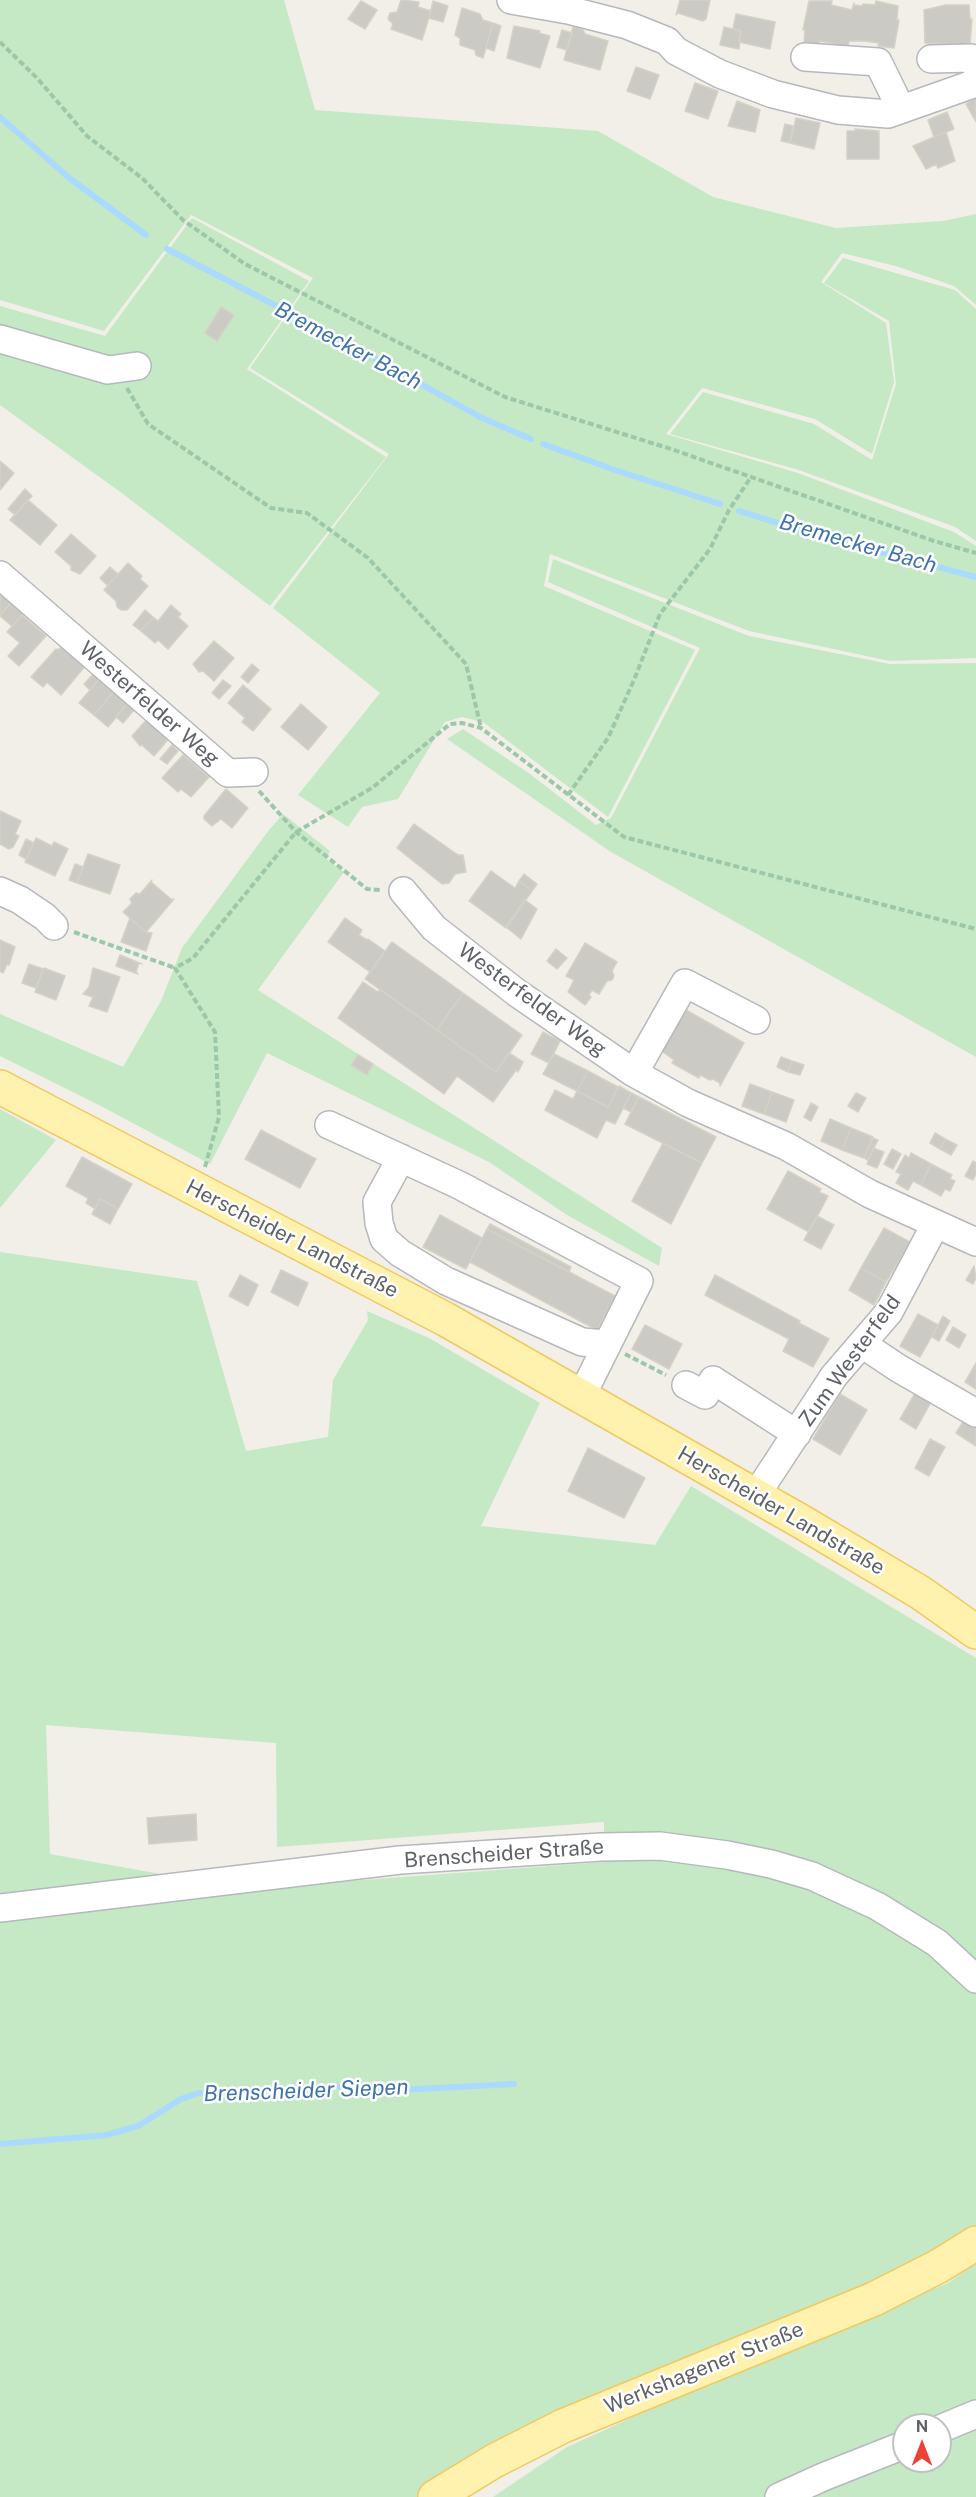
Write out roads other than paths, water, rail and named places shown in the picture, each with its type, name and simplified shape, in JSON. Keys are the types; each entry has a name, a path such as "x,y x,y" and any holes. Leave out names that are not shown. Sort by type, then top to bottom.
{"main road":[{"name":"Herscheider Landstraße","path":"0,1087 445,1319 756,1495 921,1593 976,1632"},
{"name":"Werkshagener Straße","path":"435,2497 494,2461 563,2426 874,2299 939,2266 976,2243"}],"street":[{"path":"511,0 578,12 627,25 667,41 676,51 701,65 773,94 838,110 888,114 976,83"},
{"path":"805,57 878,62 901,109"},
{"path":"931,59 971,58 976,66"},
{"path":"0,339 108,370 137,366"},
{"name":"Westerfelder Weg","path":"0,575 228,773 254,772"},
{"path":"0,891 20,900 54,926"},
{"name":"Westerfelder Weg","path":"403,891 434,928 517,993 634,1073 688,1103 786,1146 870,1194 976,1242"},
{"path":"634,1073 685,983 756,1020"},
{"path":"328,1125 459,1185 639,1281 581,1397"},
{"name":"Herscheider Landstraße","path":"400,1158 377,1202 379,1223 384,1239 400,1253 446,1281 582,1342 606,1344"},
{"name":"Zum Westerfeld","path":"756,1495 846,1359 889,1312 935,1225"},
{"path":"862,1344 898,1368 976,1413"},
{"name":"Zum Westerfeld","path":"686,1385 705,1395 713,1380 797,1434"},
{"name":"Brenscheider Straße","path":"0,1908 400,1860 601,1846 660,1846 727,1855 771,1864 829,1883 877,1906 937,1944 976,1979"},
{"path":"952,2424 976,2414"},
{"path":"779,2497 892,2450"}],"waterway":[{"name":"Bremecker Bach","path":"0,117 68,177 146,235"},
{"name":"Bremecker Bach","path":"167,249 338,338 480,417 531,439"},
{"name":"Bremecker Bach","path":"543,444 720,504"},
{"name":"Bremecker Bach","path":"739,511 813,534 976,577"},
{"name":"Brenscheider Siepen","path":"0,2144 107,2135 138,2126 181,2099 199,2093 336,2086 380,2091 514,2084"}]}
